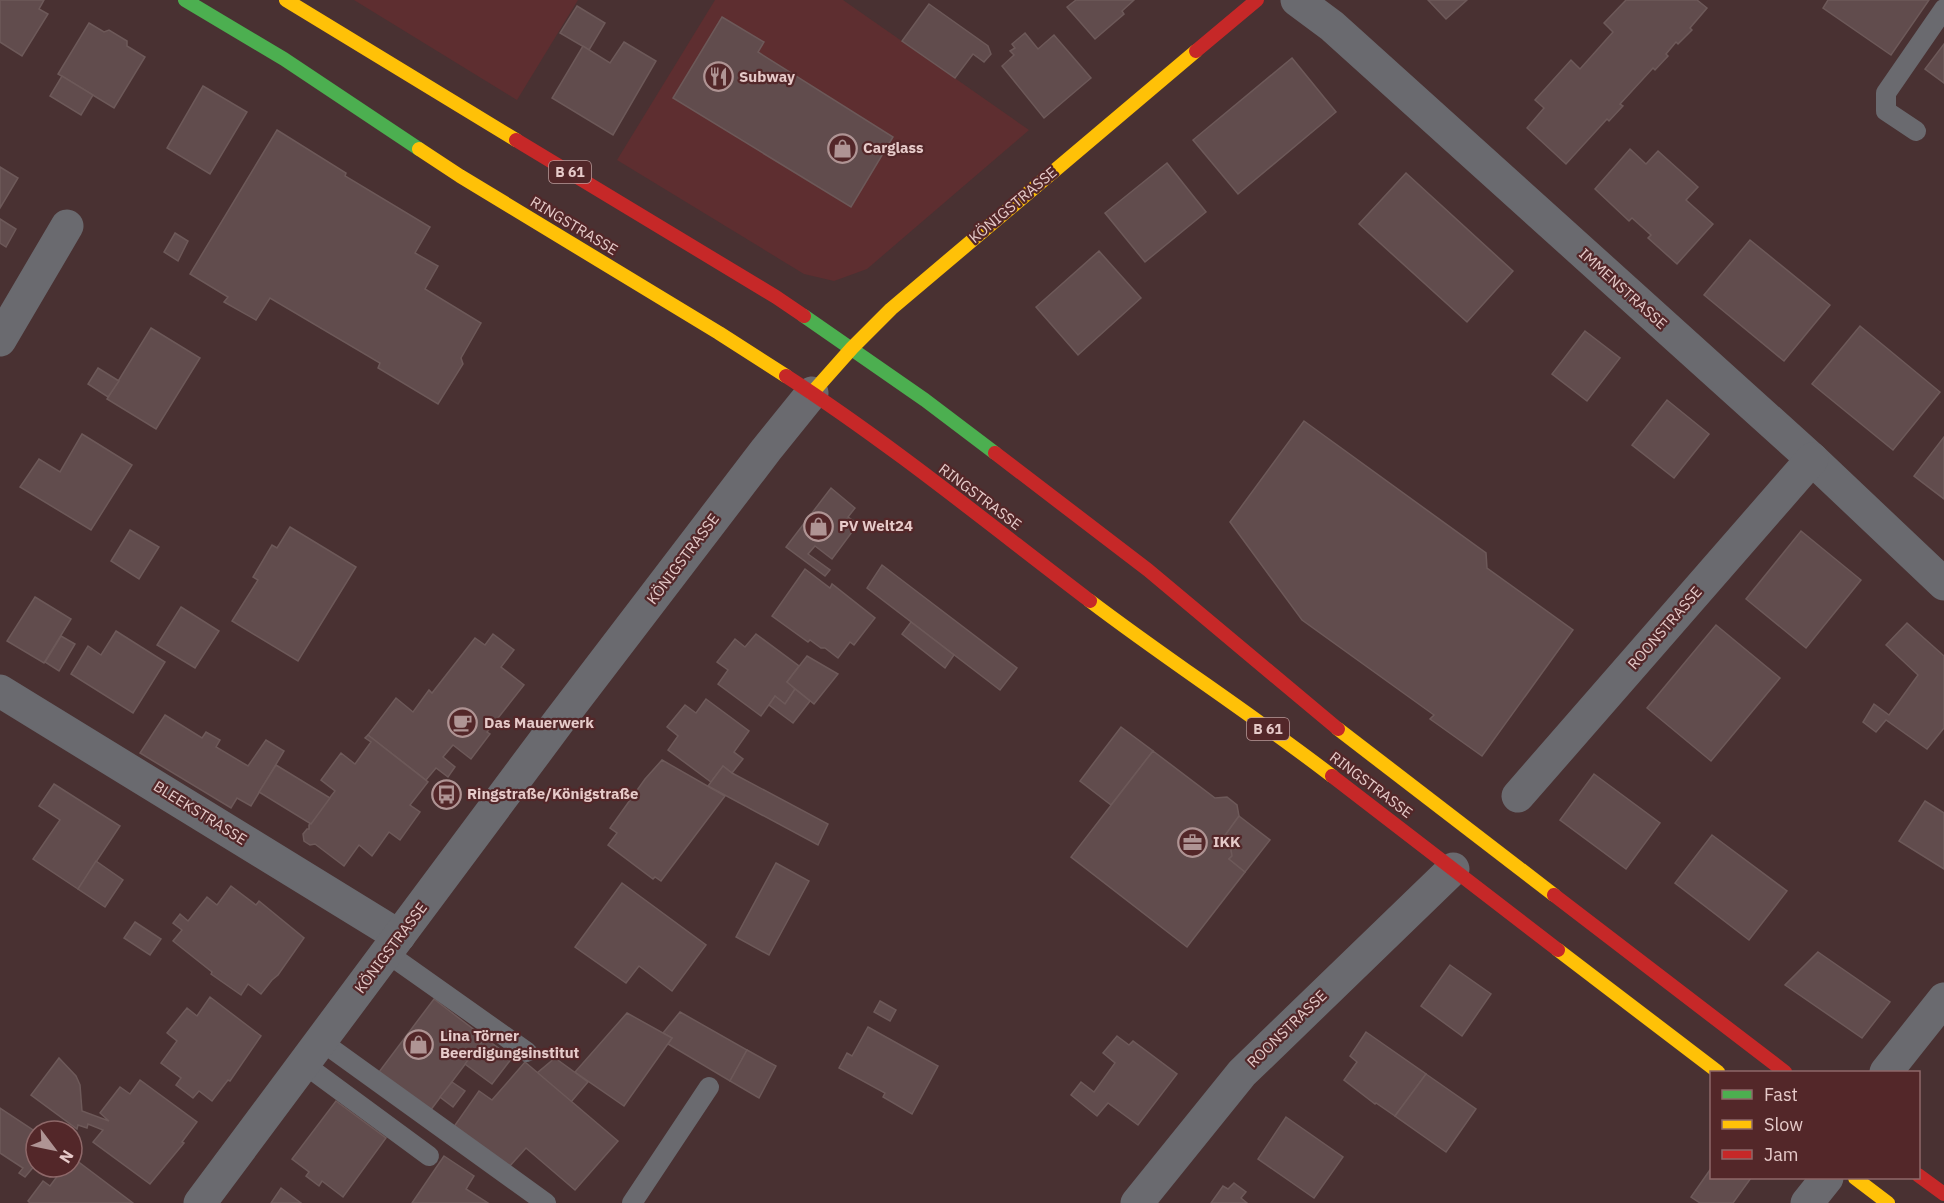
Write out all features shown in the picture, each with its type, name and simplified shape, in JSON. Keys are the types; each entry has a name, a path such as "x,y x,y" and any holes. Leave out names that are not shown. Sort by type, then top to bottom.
{"main road":[{"name":"RINGSTRASSE","path":"185,0 284,59 460,176 719,333 812,393 1151,647 1285,740 1717,1071"},
{"name":"RINGSTRASSE","path":"286,0 768,292 925,400 1148,570 1326,720 1784,1071"},
{"name":"KÖNIGSTRASSE","path":"812,393 852,348 900,301 1257,0"},
{"path":"1920,1176 1944,1194"},
{"path":"1856,1179 1888,1203"}],"street":[{"name":"IMMENSTRASSE","path":"1297,0 1332,26 1812,459 1944,584"},
{"path":"0,340 67,226"},
{"name":"KÖNIGSTRASSE","path":"200,1203 566,711 812,393"},
{"name":"ROONSTRASSE","path":"1518,796 1812,459"},
{"name":"BLEEKSTRASSE","path":"0,691 393,945"},
{"name":"ROONSTRASSE","path":"1137,1203 1242,1073 1453,869"},
{"path":"1887,1071 1944,999"},
{"path":"1807,1203 1826,1179"}],"lane":[{"path":"1916,131 1886,111 1886,93 1944,9"},
{"path":"393,945 527,1052"},
{"path":"312,1053 429,1156"},
{"path":"312,1053 546,1203"},
{"path":"632,1203 709,1087"}],"shaded area":[{"path":"354,0 578,0 517,100"},
{"path":"715,0 843,0 1029,130 867,269 834,281 804,274 617,160"}],"building":[{"path":"0,0 44,0 39,9 48,14 22,56 0,42"},
{"path":"1076,0 1134,0 1122,11 1124,14 1095,39 1067,7"},
{"path":"1428,0 1467,0 1446,19"},
{"path":"1626,0 1697,0 1707,8 1690,28 1692,30 1678,44 1676,42 1666,54 1668,56 1655,70 1653,68 1620,104 1623,106 1609,121 1607,119 1566,164 1527,128 1544,108 1535,100 1571,60 1580,69 1613,32 1604,23"},
{"path":"1828,0 1929,0 1891,55 1823,8"},
{"path":"929,4 988,46 991,54 984,62 973,54 955,78 902,41"},
{"path":"577,6 605,23 589,50 560,33"},
{"path":"722,17 764,42 758,52 893,137 851,207 673,98"},
{"path":"89,23 104,32 109,30 127,41 127,46 145,57 114,108 58,74"},
{"path":"1025,33 1038,49 1054,35 1091,78 1044,118 1002,66 1014,55 1010,51 1015,48 1012,44"},
{"path":"624,42 656,61 613,135 552,98 583,46 610,63"},
{"path":"1944,44 1944,83 1925,69"},
{"path":"1292,58 1336,112 1238,194 1193,140"},
{"path":"62,76 93,95 81,115 50,96"},
{"path":"203,86 247,112 210,174 167,148"},
{"path":"277,130 346,173 345,176 430,227 415,253 438,266 425,289 481,323 461,358 463,364 438,404 378,368 380,363 270,298 256,320 224,302 228,297 190,274"},
{"path":"1630,149 1646,164 1658,151 1698,187 1686,200 1713,224 1677,264 1648,238 1651,235 1632,218 1629,221 1595,189"},
{"path":"1167,163 1206,212 1145,262 1105,213"},
{"path":"0,167 18,178 0,208"},
{"path":"1406,173 1513,271 1467,322 1359,224"},
{"path":"0,219 16,229 6,247 0,243"},
{"path":"175,233 188,241 178,261 164,252"},
{"path":"1750,240 1830,305 1784,361 1704,295"},
{"path":"1099,251 1141,298 1078,355 1036,307"},
{"path":"1860,326 1940,392 1893,450 1812,384"},
{"path":"151,328 200,358 156,429 107,399"},
{"path":"1585,331 1620,358 1587,401 1552,374"},
{"path":"98,368 119,381 108,397 88,384"},
{"path":"1667,400 1709,434 1674,478 1632,445"},
{"path":"1304,421 1486,553 1487,568 1573,630 1482,756 1430,719 1434,715 1302,620 1230,522"},
{"path":"82,434 132,465 91,530 20,487 39,459 60,472"},
{"path":"1944,437 1944,499 1914,476"},
{"path":"831,488 855,508 848,517 858,524 832,559 815,546 808,554 830,570 825,576 786,547"},
{"path":"290,527 356,567 298,661 232,621 258,580 253,577 272,545 277,548"},
{"path":"130,530 159,547 139,579 111,561"},
{"path":"1801,531 1861,580 1806,648 1746,599"},
{"path":"882,565 1017,668 1000,690 867,588"},
{"path":"805,569 830,588 832,584 875,618 854,645 850,642 838,658 810,640 808,642 772,616"},
{"path":"35,597 71,619 44,663 7,641"},
{"path":"181,607 219,631 195,668 157,645"},
{"path":"911,622 954,655 945,668 902,634"},
{"path":"1907,623 1944,656 1944,728 1927,749 1886,720 1876,732 1863,722 1874,704 1889,715 1918,675 1886,645"},
{"path":"1716,625 1780,678 1711,761 1647,708"},
{"path":"116,631 165,662 133,713 71,674 88,646 101,655"},
{"path":"493,634 514,650 501,667 524,685 487,732 490,734 471,759 453,745 443,757 455,767 448,777 436,768 426,780 368,735 396,698 413,712 429,690 432,693 475,638 485,645"},
{"path":"756,634 799,666 787,682 795,689 785,704 775,696 761,716 718,684 728,670 717,662 735,639 745,647"},
{"path":"61,636 75,644 59,671 45,662"},
{"path":"807,656 838,674 814,704 787,682"},
{"path":"795,689 810,701 793,723 769,705 775,696 785,704"},
{"path":"706,699 749,731 734,752 743,759 732,773 723,766 711,782 668,750 678,736 667,727 685,705 696,713"},
{"path":"165,715 202,738 206,732 220,740 216,747 248,766 266,740 284,751 251,806 237,798 231,808 140,753"},
{"path":"1121,727 1153,751 1111,805 1080,781"},
{"path":"368,735 428,782 410,805 420,812 400,840 389,832 372,856 359,845 344,866 315,844 310,845 304,841 303,834 309,829 309,825 335,791 321,780 341,753 355,764 371,742 365,738"},
{"path":"1153,751 1215,798 1227,797 1237,805 1239,816 1226,834 1229,836 1232,856 1229,859 1245,872 1187,947 1071,857"},
{"path":"662,760 725,796 661,881 655,877 653,879 608,845 617,833 610,828 645,779"},
{"path":"276,765 330,798 311,824 259,792"},
{"path":"723,766 828,824 818,845 708,786"},
{"path":"1594,774 1660,823 1626,869 1560,820"},
{"path":"54,784 120,826 78,889 33,859 60,820 39,806"},
{"path":"1925,801 1944,813 1944,869 1899,841"},
{"path":"1239,816 1270,840 1245,872 1229,859 1232,856 1229,836 1226,834"},
{"path":"1712,835 1787,891 1749,940 1675,883"},
{"path":"96,861 123,880 105,907 78,889"},
{"path":"776,863 809,881 769,955 736,937"},
{"path":"622,883 706,945 672,991 639,966 626,983 575,947"},
{"path":"231,886 256,905 259,901 304,938 278,975 261,994 248,984 241,995 211,974 212,972 173,941 182,930 173,923 180,914 188,921 207,897 217,905"},
{"path":"135,922 161,939 150,955 124,938"},
{"path":"1818,952 1890,1002 1862,1038 1785,985"},
{"path":"1450,965 1491,994 1462,1036 1421,1006"},
{"path":"210,997 261,1036 230,1081 228,1080 212,1101 199,1091 193,1098 176,1085 181,1078 161,1063 177,1041 167,1033 187,1008 197,1016"},
{"path":"434,999 485,1038 430,1111 379,1072"},
{"path":"880,1001 896,1010 890,1021 874,1012"},
{"path":"680,1012 747,1050 730,1081 668,1044 672,1038 663,1033"},
{"path":"627,1013 672,1038 624,1106 575,1072"},
{"path":"868,1027 938,1066 912,1114 883,1097 885,1093 839,1068 847,1053 852,1056"},
{"path":"1366,1032 1426,1074 1395,1116 1344,1080 1357,1062 1350,1056"},
{"path":"1117,1036 1129,1045 1133,1041 1177,1074 1138,1125 1108,1103 1097,1116 1071,1095 1081,1082 1094,1092 1115,1063 1103,1053"},
{"path":"485,1038 512,1058 492,1084 465,1064"},
{"path":"747,1050 776,1066 759,1098 730,1081"},
{"path":"59,1058 76,1076 80,1085 82,1111 109,1121 100,1113 120,1087 130,1094 140,1080 197,1122 182,1142 184,1143 150,1184 93,1142 103,1130 88,1124 87,1128 84,1127 84,1119 63,1119 31,1095"},
{"path":"555,1058 588,1082 571,1102 537,1073"},
{"path":"525,1062 618,1141 575,1190 526,1148 509,1167 453,1128 479,1091 492,1100"},
{"path":"1426,1074 1476,1109 1446,1152 1395,1116"},
{"path":"452,1082 465,1091 453,1107 440,1097"},
{"path":"336,1101 386,1138 343,1197 322,1181 319,1186 306,1176 309,1172 292,1159"},
{"path":"0,1108 24,1124 24,1176 19,1173 23,1168 0,1153"},
{"path":"1286,1117 1343,1157 1314,1198 1258,1159"},
{"path":"444,1156 474,1176 466,1189 488,1203 412,1203"},
{"path":"84,1166 133,1203 30,1203 28,1201 43,1181 50,1186 55,1179 84,1179"},
{"path":"1710,1170 1710,1179 1750,1179 1733,1203 1700,1203 1691,1197"},
{"path":"1234,1183 1246,1192 1241,1198 1247,1203 1211,1203 1223,1186 1228,1189"},
{"path":"281,1188 301,1203 271,1203"}],"traffic: fast":[{"path":"185,0 284,59 419,149"},
{"path":"804,316 925,400 995,453"}],"traffic: slow":[{"path":"286,0 516,140"},
{"path":"812,393 891,309 1196,51"},
{"path":"419,149 786,376"},
{"path":"1090,601 1332,776"},
{"path":"1338,729 1554,895"},
{"path":"1558,950 1717,1071"},
{"path":"1856,1179 1888,1203"}],"traffic: jam":[{"path":"1196,51 1257,0"},
{"path":"516,140 804,316"},
{"path":"786,376 902,457 1090,601"},
{"path":"995,453 1148,570 1338,729"},
{"path":"1332,776 1558,950"},
{"path":"1554,895 1784,1071"},
{"path":"1920,1176 1944,1194"}],"place":[{"name":"Subway","path":"718,77"},
{"name":"Carglass","path":"842,148"},
{"name":"PV Welt24","path":"818,526"},
{"name":"Das Mauerwerk","path":"463,723"},
{"name":"Ringstraße/Königstraße","path":"446,794"},
{"name":"IKK","path":"1192,842"},
{"name":"Lina Törner Beerdigungsinstitut","path":"419,1045"}]}
